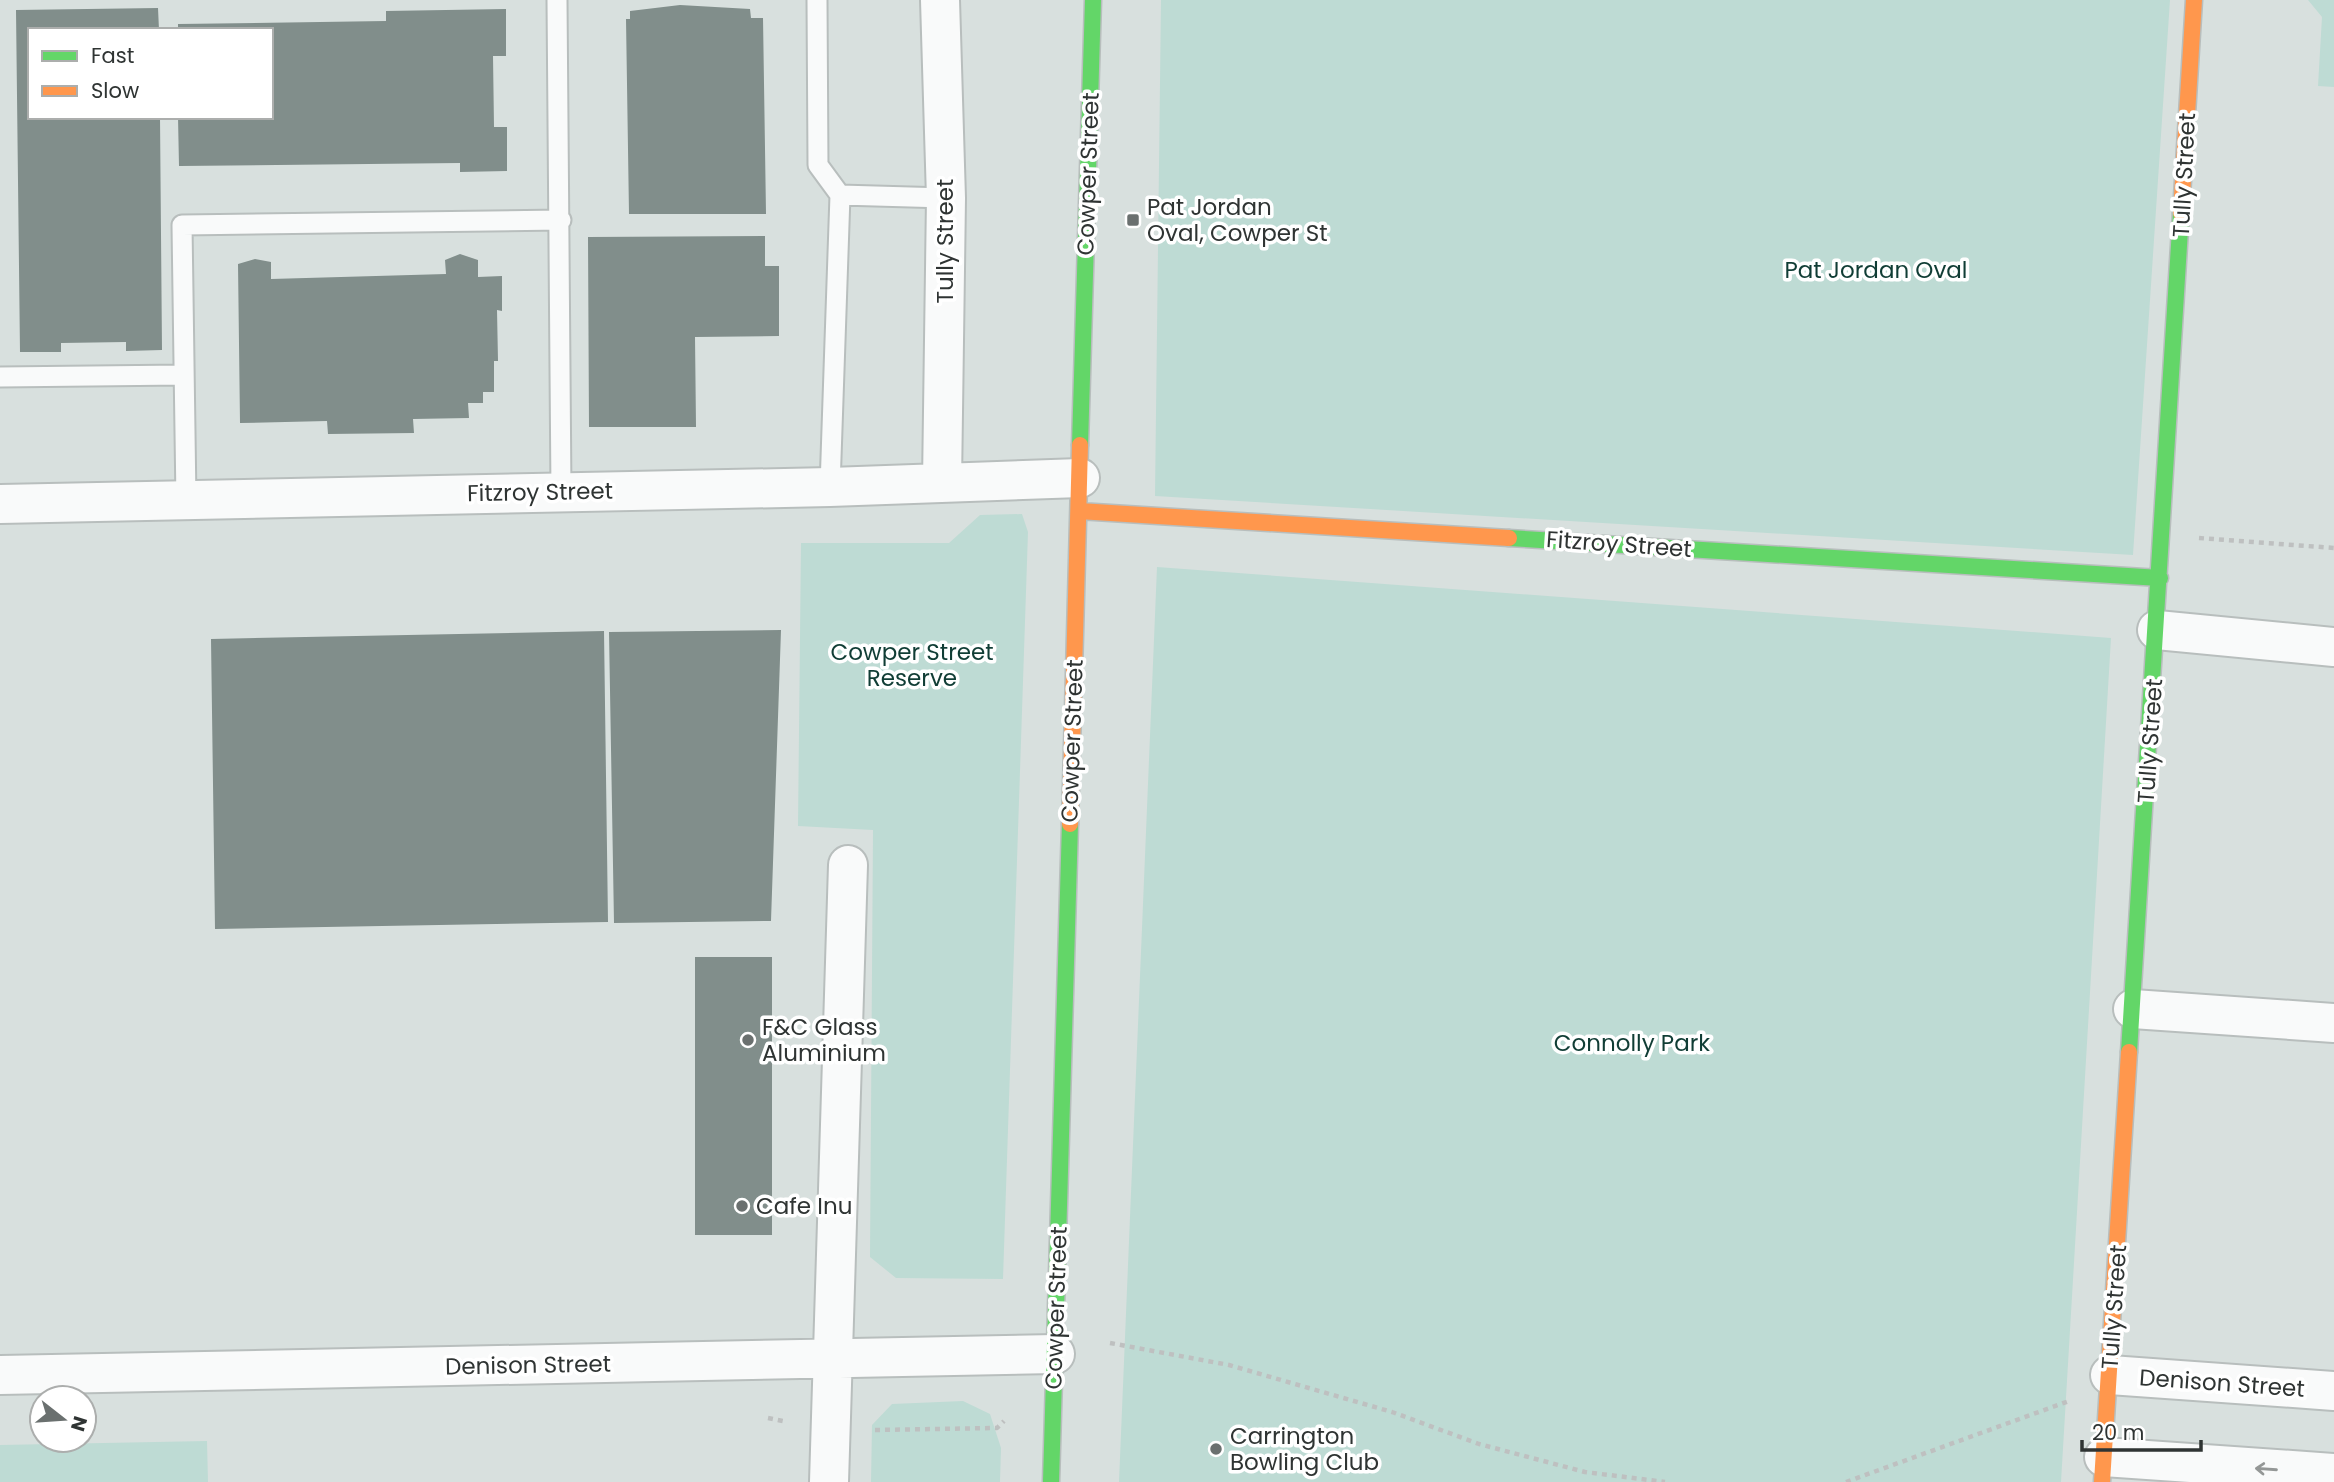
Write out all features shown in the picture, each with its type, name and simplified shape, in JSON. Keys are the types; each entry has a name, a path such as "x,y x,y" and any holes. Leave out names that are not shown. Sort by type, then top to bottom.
{"street":[{"name":"Tully Street","path":"940,0 946,198 942,483"},
{"name":"Cowper Street","path":"1051,1482 1093,0"},
{"name":"Tully Street","path":"2103,1470 2194,0"},
{"name":"Fitzroy Street","path":"0,504 942,483 2160,578"},
{"path":"2157,631 2334,647"},
{"path":"829,1482 848,865"},
{"path":"2133,1010 2334,1023"},
{"name":"Denison Street","path":"0,1375 1055,1354"},
{"name":"Denison Street","path":"2109,1390 2334,1391"},
{"path":"2103,1470 2334,1474"}],"lane":[{"path":"557,0 561,220 561,492"},
{"path":"817,0 818,165 840,195 830,487"},
{"path":"840,195 946,198"},
{"path":"186,500 182,225 561,220"},
{"path":"0,377 183,375"}],"path":[{"path":"2190,538 2334,548"},
{"path":"1110,1343 1229,1364 1392,1412 1479,1444 1585,1472 1665,1482"},
{"path":"1846,1482 2070,1401 2109,1390"},
{"path":"768,1418 783,1421"},
{"path":"875,1430 998,1428 1004,1421"}],"green space":[{"name":"Pat Jordan Oval","path":"1161,0 2170,0 2133,555 1155,496"},
{"path":"2308,0 2334,0 2334,87 2318,86 2322,17"},
{"name":"Cowper Street Reserve","path":"1022,514 1028,532 1003,1279 896,1278 870,1257 873,830 798,826 801,543 949,543 980,515"},
{"name":"Connolly Park","path":"1157,567 2111,638 2061,1482 1119,1482"},
{"path":"963,1401 990,1414 1001,1448 1000,1482 871,1482 872,1425 892,1404"},
{"path":"207,1441 208,1482 0,1482 0,1445 28,1444 28,1454 98,1454 98,1443"}],"building":[{"path":"680,5 750,9 751,18 763,18 766,214 629,214 626,19 630,19 630,11"},
{"path":"158,8 159,28 28,28 28,119 160,119 162,350 126,351 126,342 61,343 61,352 20,352 16,10"},
{"path":"506,9 506,56 493,56 494,127 507,127 507,171 460,172 460,163 179,166 178,119 273,119 273,28 178,28 178,24 386,21 386,11"},
{"path":"765,236 765,266 779,266 779,336 695,337 696,427 589,427 588,237"},
{"path":"460,254 478,260 478,277 502,276 502,311 497,310 498,361 494,361 494,392 483,392 483,403 468,403 469,418 413,419 414,433 328,434 327,421 240,423 238,264 255,259 271,262 271,279 446,274 445,260"},
{"path":"781,630 771,921 614,923 609,632"},
{"path":"604,631 608,922 215,929 211,639"},
{"path":"695,957 772,957 772,1235 695,1235"}],"traffic: fast":[{"path":"1080,445 1093,0"},
{"path":"2129,1052 2181,213"},
{"path":"1509,538 2160,578"},
{"path":"1051,1482 1070,824"}],"traffic: slow":[{"path":"2181,213 2194,0"},
{"path":"1070,824 1080,445"},
{"path":"1079,511 1509,538"},
{"path":"2102,1482 2129,1052"}],"place":[{"name":"Pat Jordan Oval, Cowper St","path":"1133,220"},
{"name":"F&C Glass Aluminium","path":"748,1040"},
{"name":"Cafe Inu","path":"742,1206"},
{"name":"Carrington Bowling Club","path":"1216,1449"}]}
